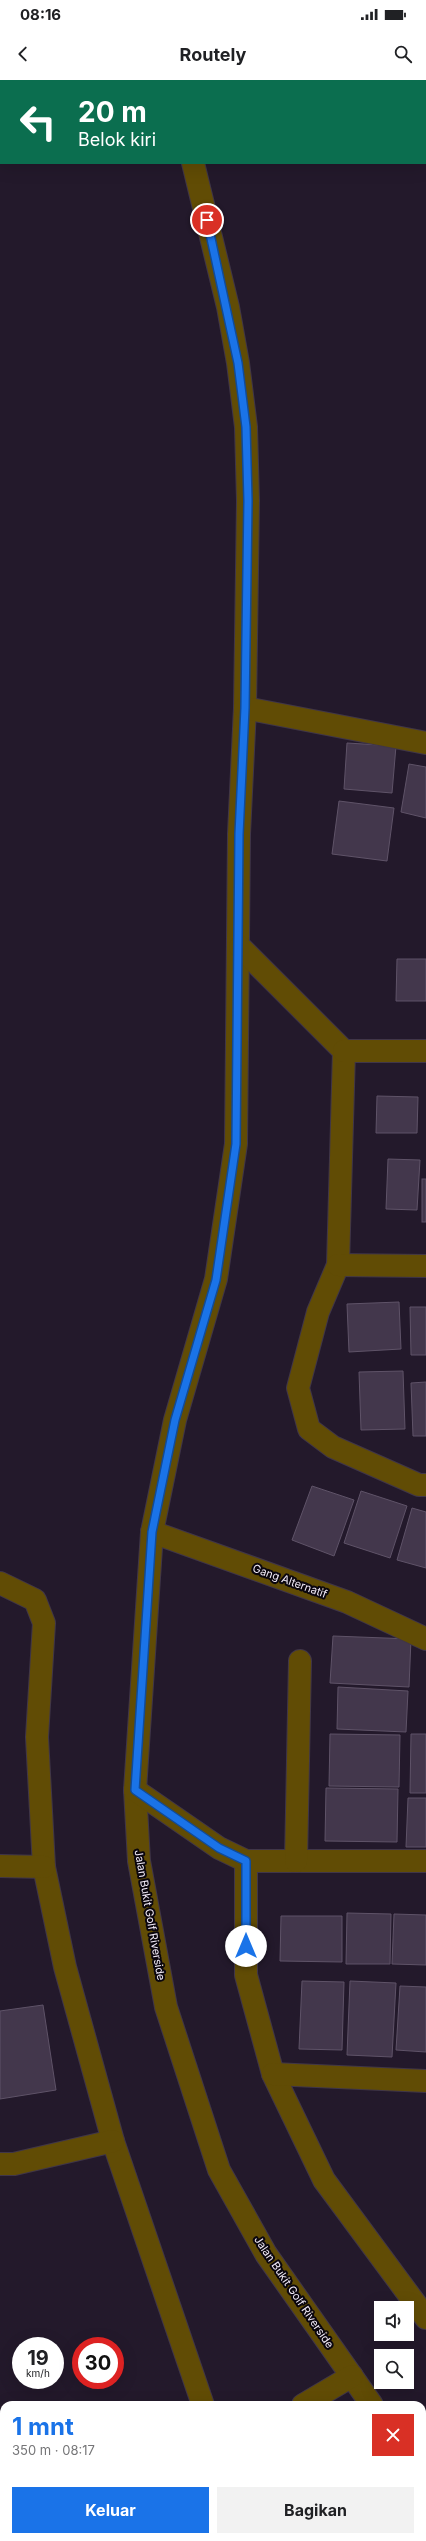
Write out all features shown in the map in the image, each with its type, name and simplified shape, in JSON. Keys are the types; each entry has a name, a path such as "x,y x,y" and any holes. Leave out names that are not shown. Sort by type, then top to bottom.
{"street":[{"name":"Jalan Bukit Golf Riverside","path":"193,164 228,307 238,363 246,427 248,501 245,708 239,834 240,947 236,1144 228,1207 216,1280 175,1420 152,1532 135,1790 139,1861 166,2007 220,2170 266,2254 369,2401"},
{"path":"245,708 426,743"},
{"path":"240,947 344,1051 426,1051"},
{"path":"344,1051 338,1265 318,1312 298,1388 309,1429 333,1447 419,1485 426,1485"},
{"path":"338,1265 426,1266"},
{"name":"Gang Alternatif","path":"152,1532 347,1602 426,1639"},
{"path":"0,1583 36,1600 44,1623 37,1737 44,1867 65,1967 113,2140 202,2401"},
{"path":"296,1861 300,1661"},
{"path":"135,1790 219,1848 246,1861 426,1861"},
{"path":"246,1861 246,1975 273,2074 324,2180 426,2318"},
{"path":"0,1866 44,1867"},
{"path":"273,2074 426,2081"},
{"path":"0,2164 14,2164 113,2140"},
{"path":"310,2401 352,2376"}],"building":[{"path":"347,743 396,746 392,793 344,789"},
{"path":"409,764 426,767 426,818 401,812"},
{"path":"339,801 394,808 387,861 332,854"},
{"path":"397,959 426,959 426,1001 396,1001"},
{"path":"377,1096 418,1097 417,1133 376,1133"},
{"path":"388,1159 420,1160 417,1210 386,1209"},
{"path":"422,1179 426,1179 426,1222 422,1222"},
{"path":"399,1302 401,1349 349,1352 347,1304"},
{"path":"410,1307 426,1307 426,1355 411,1355"},
{"path":"403,1371 405,1429 361,1430 359,1372"},
{"path":"426,1382 426,1436 413,1436 411,1383"},
{"path":"312,1486 354,1500 334,1556 292,1540"},
{"path":"361,1491 407,1506 390,1558 344,1543"},
{"path":"412,1508 426,1512 426,1568 397,1560"},
{"path":"333,1636 411,1639 409,1687 330,1683"},
{"path":"338,1687 408,1691 406,1732 337,1729"},
{"path":"330,1734 400,1735 399,1787 329,1786"},
{"path":"411,1734 426,1734 426,1793 410,1793"},
{"path":"326,1788 398,1789 397,1842 325,1841"},
{"path":"408,1798 426,1798 426,1847 406,1847"},
{"path":"347,1913 391,1914 390,1964 346,1964"},
{"path":"394,1914 426,1915 426,1965 392,1964"},
{"path":"281,1916 342,1916 342,1962 280,1961"},
{"path":"302,1981 344,1982 342,2050 299,2049"},
{"path":"350,1981 396,1983 392,2057 347,2055"},
{"path":"400,1986 426,1987 426,2052 396,2050"},
{"path":"43,2005 56,2090 0,2099 0,2011"}],"route":[{"path":"207,220 228,307 238,363 246,427 248,501 245,708 239,834 240,947 236,1144 228,1207 216,1280 198,1348 175,1420 152,1532 135,1790 219,1848 246,1861 246,1946"}]}
